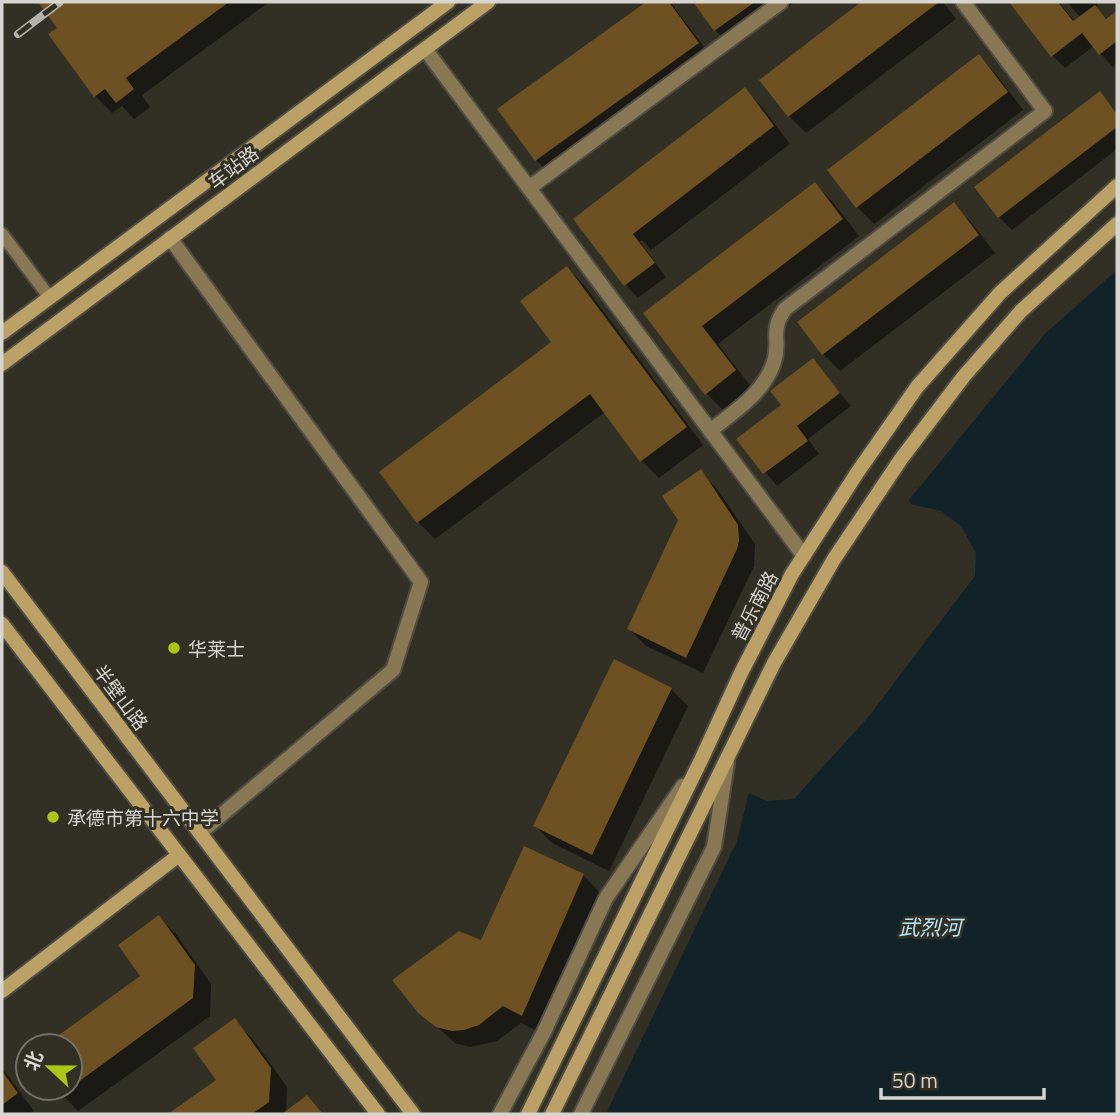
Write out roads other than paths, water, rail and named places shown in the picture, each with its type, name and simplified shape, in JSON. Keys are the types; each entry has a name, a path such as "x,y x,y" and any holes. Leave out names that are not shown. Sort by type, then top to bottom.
{"main road":[{"name":"车站路","path":"2,333 448,2"},
{"name":"车站路","path":"2,364 488,2"},
{"name":"普乐南路","path":"528,1114 741,673 804,556 917,387 1000,293 1117,186"},
{"path":"552,1114 774,663 834,559 901,459 964,376 1021,311 1117,224"},
{"name":"半壁山路","path":"2,572 413,1114"},
{"path":"2,624 378,1114"},
{"path":"2,991 182,859"}],"street":[{"path":"529,188 781,2"},
{"path":"710,432 756,394 767,378 774,360 777,320 785,309 1045,111 963,2"},
{"path":"425,49 804,556"},
{"path":"170,238 421,582 393,670 204,839"},
{"path":"581,1114 714,847 728,755"},
{"path":"499,1114 544,1032 606,898 702,758"}],"lane":[{"path":"2,234 50,298"}],"water":[{"name":"武烈河","path":"1117,270 1117,1114 606,1114 737,841 749,793 767,801 794,799 870,715 975,576 976,553 961,526 941,511 911,504 909,500 1045,334"}],"railway":[{"path":"18,34 60,2"}],"place":[{"name":"华莱士","path":"174,648"},
{"name":"承德市第十六中学","path":"53,817"}]}
